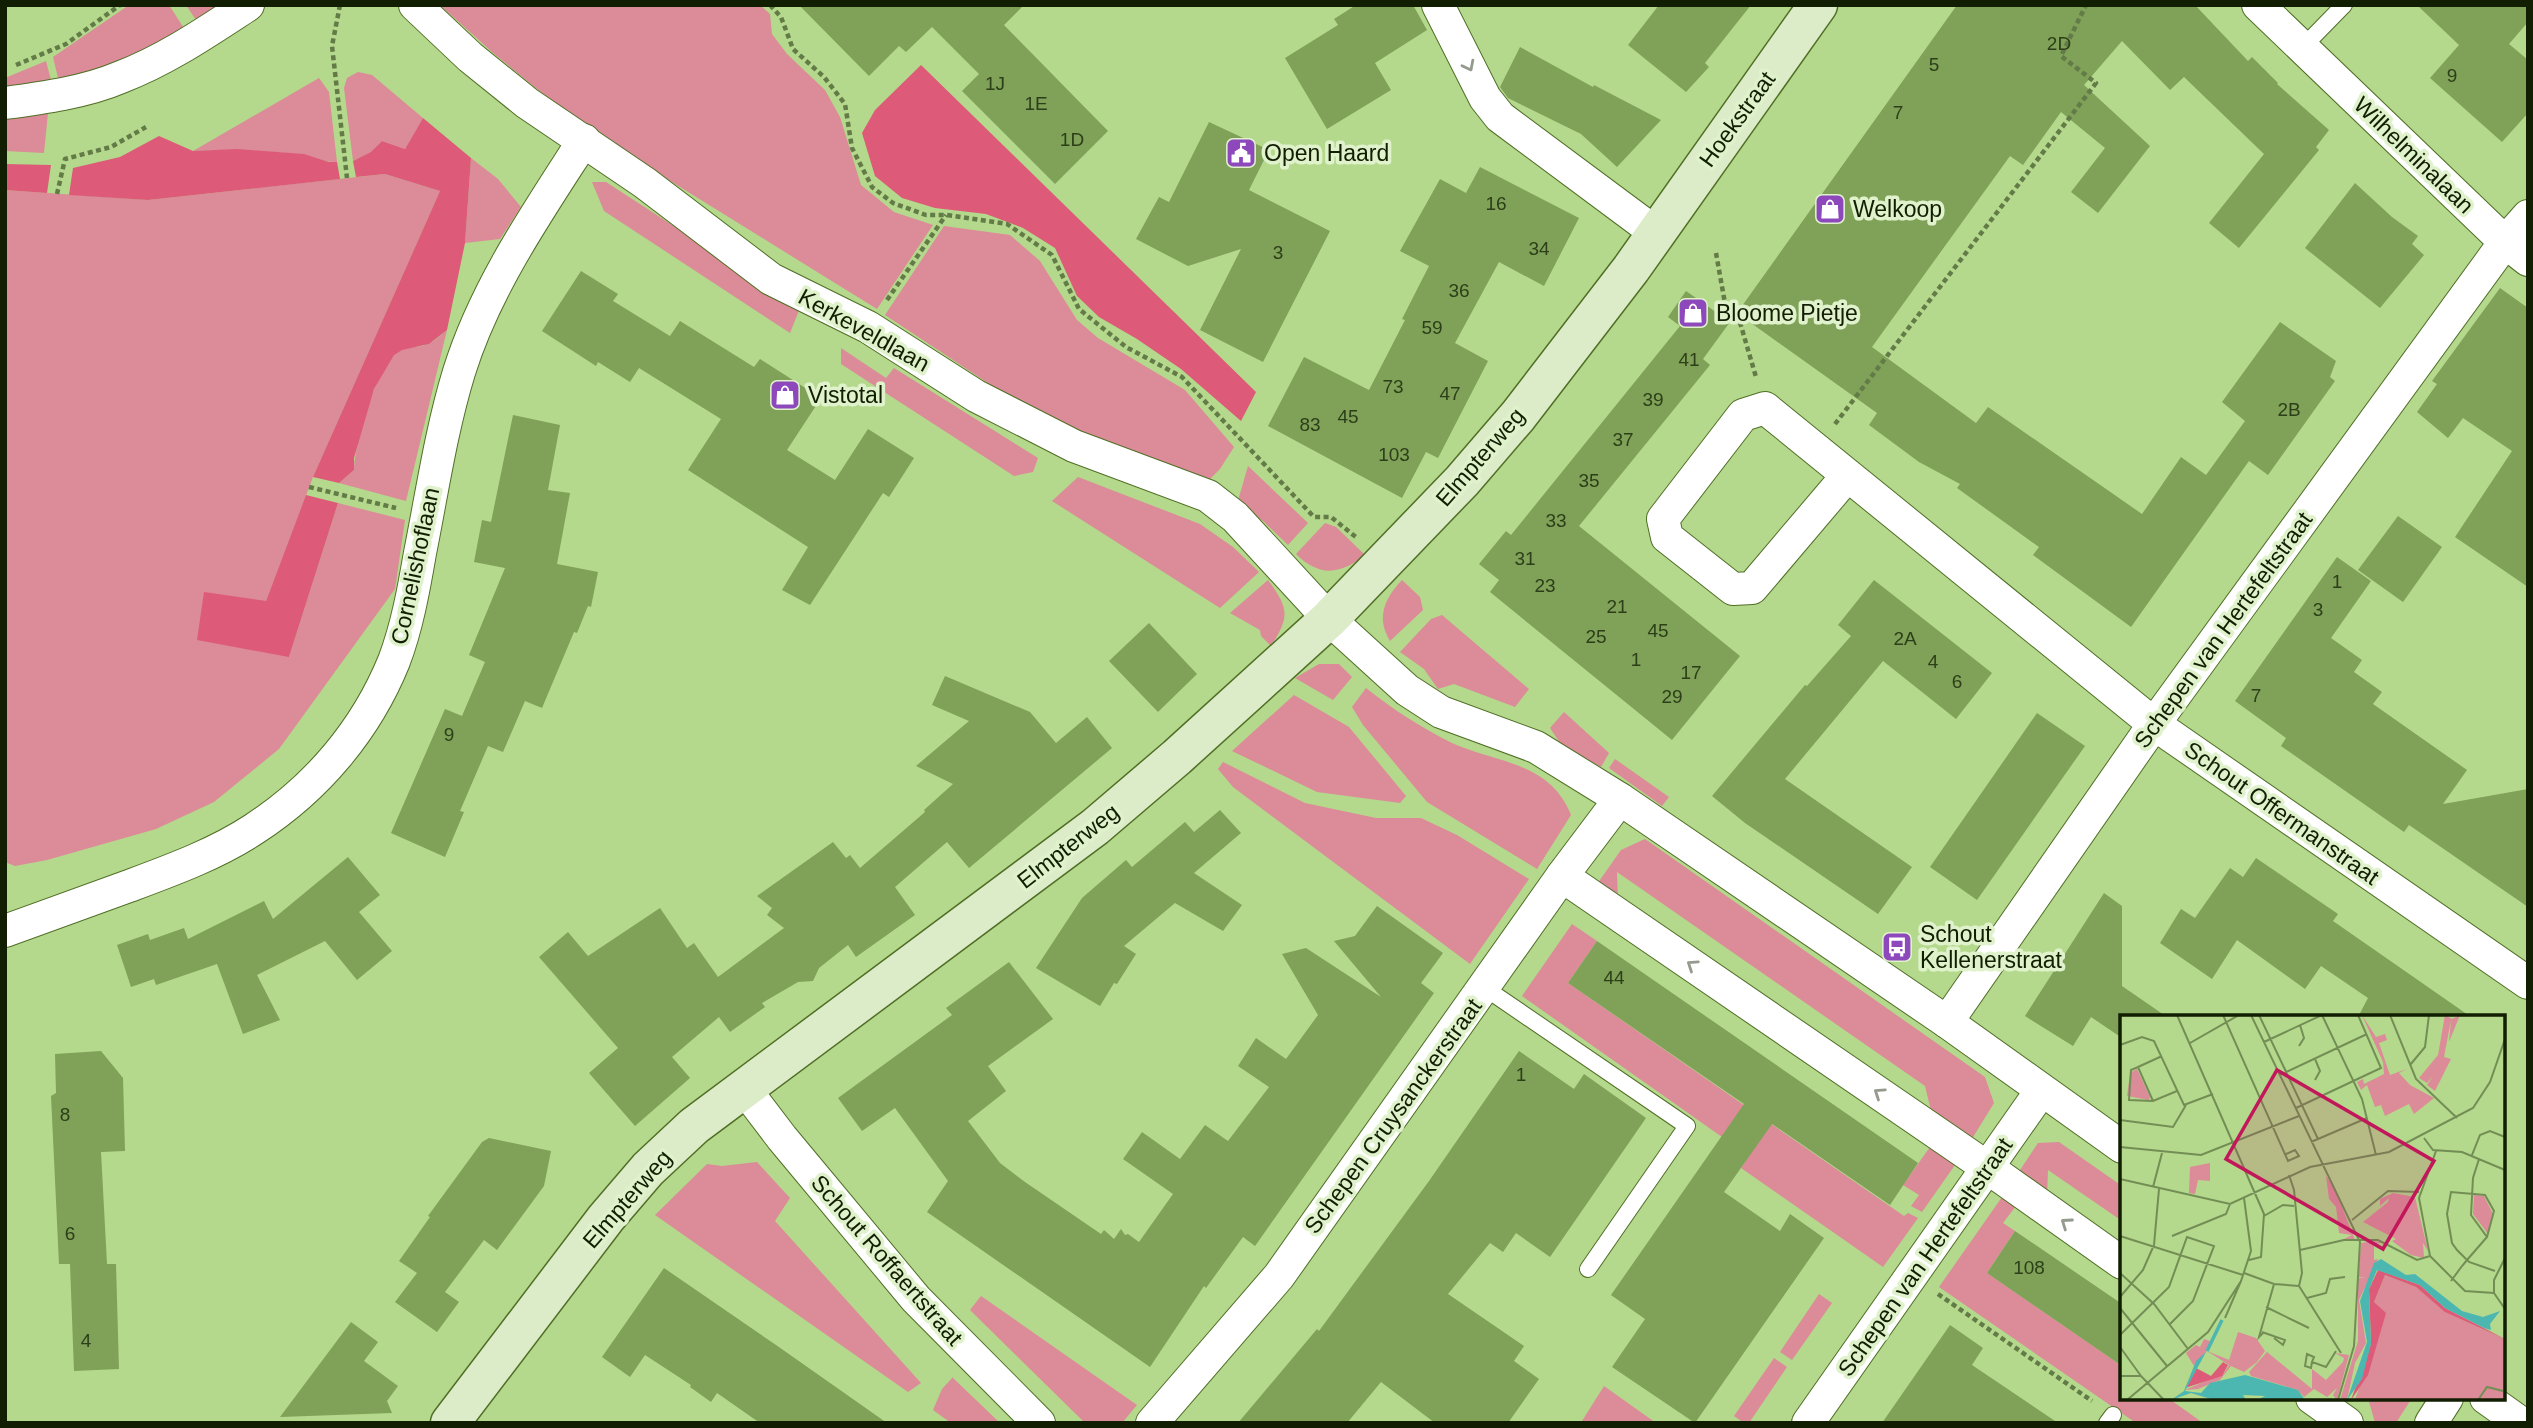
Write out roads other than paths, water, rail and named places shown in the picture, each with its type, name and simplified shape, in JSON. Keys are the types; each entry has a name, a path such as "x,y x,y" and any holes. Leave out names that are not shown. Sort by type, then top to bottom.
{"street":[{"path":"5,103 85,88 122,77 197,39 248,5"},
{"name":"Kerkeveldlaan","path":"415,5 470,57 527,103 584,140 771,279 869,327 976,396 1074,446 1208,496 1236,517 1329,619"},
{"path":"1438,5 1485,98 1500,117 1656,233"},
{"name":"Hoekstraat","path":"1656,233 1818,5"},
{"name":"Wilhelminalaan","path":"2258,5 2516,251"},
{"name":"Cornelishoflaan","path":"5,931 191,863 254,830 308,788 347,746 394,660 413,592 459,371 487,300 529,225 584,140"},
{"name":"Schepen van Hertefeltstraat","path":"1947,1022 2154,724 2516,251 2528,216"},
{"name":"Elmpterweg","path":"450,1423 606,1218 648,1169 694,1126 1095,827 1177,757 1329,619 1462,481 1518,416 1656,233"},
{"name":"Schout Offermanstraat","path":"1847,476 1752,588 1733,589 1667,537 1663,519 1743,415 1765,408 2154,724 2528,983"},
{"path":"1329,619 1407,690 1441,712 1536,747 1620,799 1947,1022 2120,1146"},
{"name":"Schepen Cruysanckerstraat","path":"1152,1423 1279,1276 1562,876 1620,799"},
{"path":"1562,876 1988,1167 2120,1262"},
{"name":"Schout Roffaertstraat","path":"744,1088 916,1300 1039,1423"},
{"name":"Schepen van Hertefeltstraat","path":"1808,1423 2041,1091"},
{"path":"2315,1400 2347,1423"},
{"path":"2431,1423 2447,1400"},
{"path":"2489,1400 2521,1423"}],"lane":[{"path":"2302,48 2344,5"},
{"path":"1485,988 1687,1126 1588,1269"}],"place":[{"name":"Open Haard","path":"1241,153"},
{"name":"Welkoop","path":"1830,209"},
{"name":"Bloome Pietje","path":"1693,313"},
{"name":"Vistotal","path":"785,395"},
{"name":"Schout Kellenerstraat","path":"1897,947"}]}
